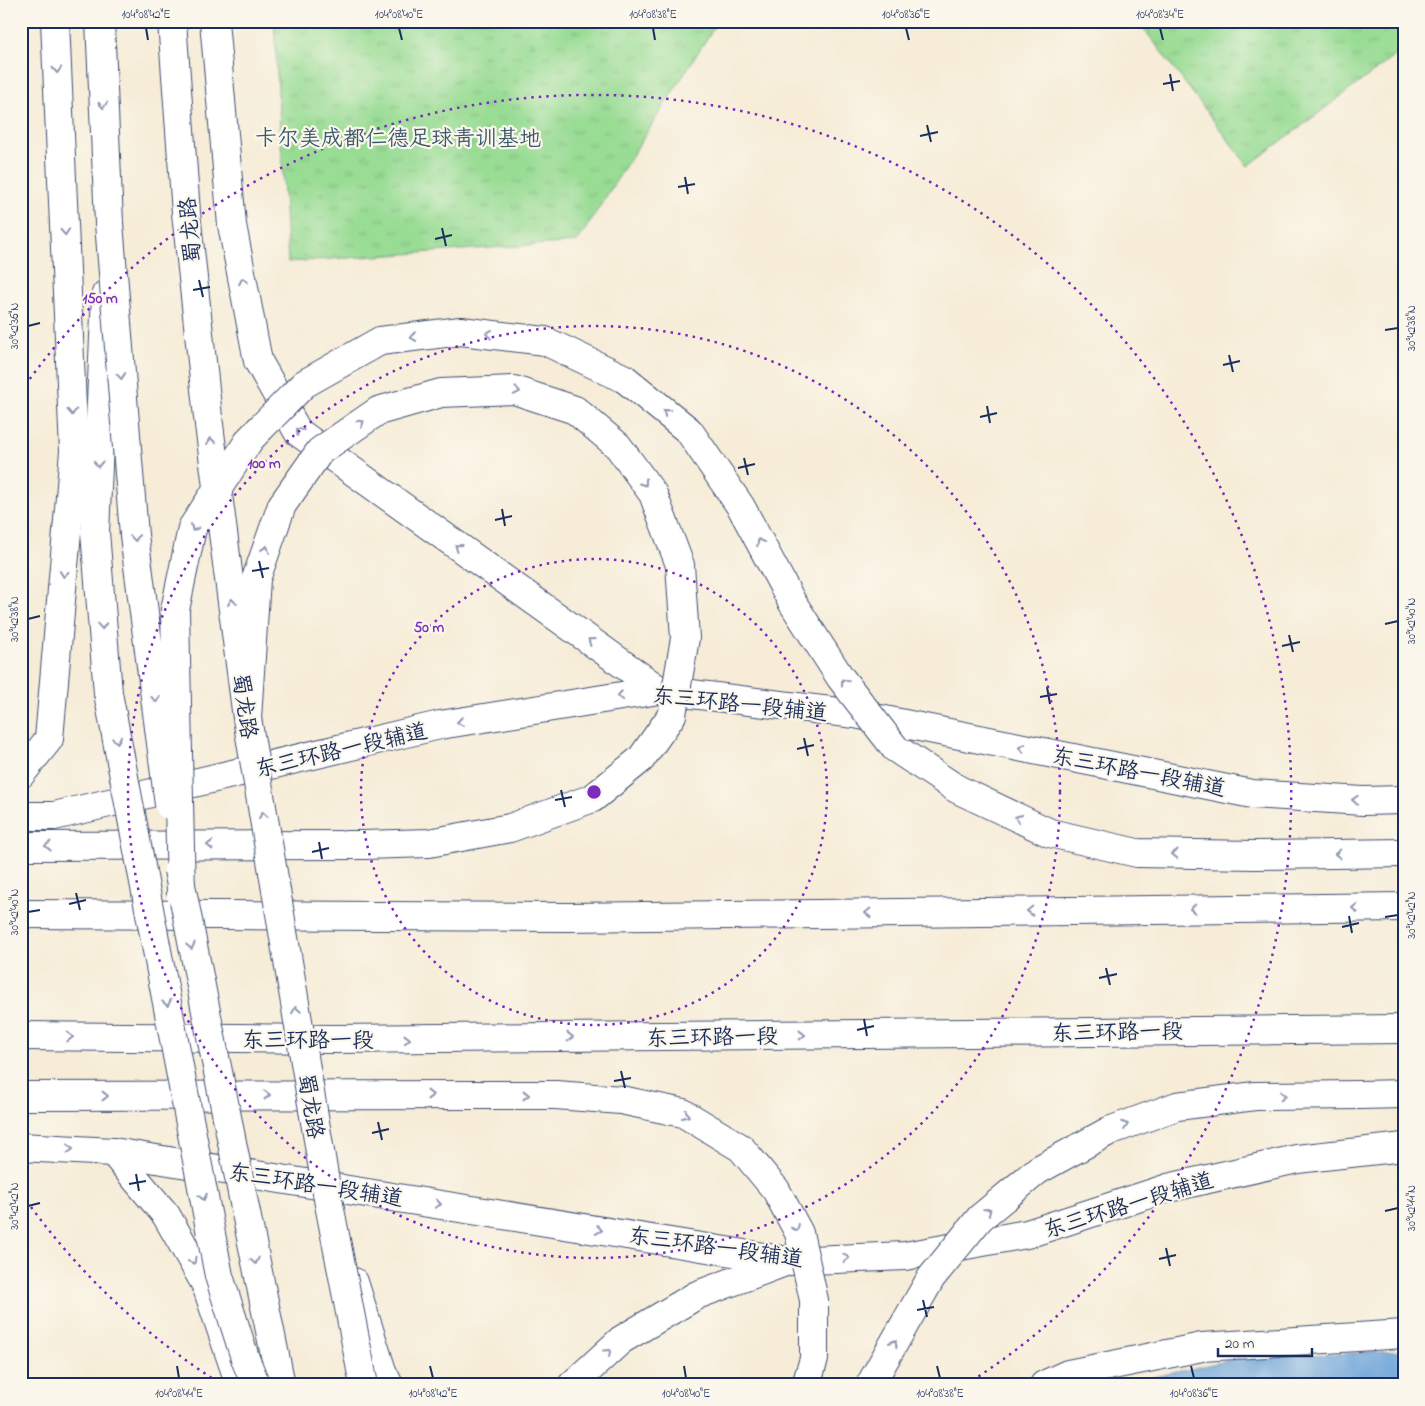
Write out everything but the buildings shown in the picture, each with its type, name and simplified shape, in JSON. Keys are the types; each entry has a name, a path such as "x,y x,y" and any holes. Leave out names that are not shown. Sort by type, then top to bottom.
{"main road":[{"path":"21,774 50,739 74,451 55,21"},
{"path":"100,21 109,223 134,535 181,895 281,1385"},
{"name":"蜀龙路","path":"172,21 186,212 207,407 247,718 328,1199 364,1385"},
{"path":"214,21 232,224 258,360 298,432 659,690"},
{"path":"109,223 95,532 108,692 218,1276 256,1385"},
{"path":"181,895 176,610 192,528 250,439 304,384 380,341 461,330 544,341 625,379 689,431 741,507 792,602 834,669 895,748 957,789 1050,834 1137,853 1255,856 1404,853"},
{"path":"21,846 364,845 428,843 510,828 593,798 641,759 672,715 685,638 680,565 653,494 618,446 575,410 514,390 441,393 378,411 320,451 282,505 256,579 247,718"},
{"name":"东三环路一段辅道","path":"21,816 54,816 440,725 659,690 855,714 1252,794 1362,801 1404,800"},
{"path":"21,914 567,916 1404,907"},
{"name":"东三环路一段","path":"21,1036 334,1040 1404,1028"},
{"path":"870,1385 931,1278 980,1218 1038,1170 1109,1131 1177,1106 1255,1096 1404,1094"},
{"path":"21,1096 556,1095 621,1100 684,1113 741,1148 776,1190 799,1233 814,1300 814,1360 806,1385"},
{"name":"东三环路一段辅道","path":"21,1147 112,1152 788,1260 905,1256 1026,1234 1168,1188 1297,1159 1404,1147"},
{"path":"112,1152 166,1215 206,1285 240,1385"},
{"path":"328,1199 382,1371 389,1385"},
{"path":"572,1385 621,1340 697,1295 788,1260"},
{"path":"1044,1385 1068,1374 1202,1347 1404,1334"}],"green space":[{"name":"卡尔美成都仁德足球青训基地","path":"274,21 718,21 577,242 288,262"},
{"path":"1138,21 1404,21 1404,49 1248,166"}],"water":[{"path":"1404,1351 1404,1385 1117,1385 1239,1358"}]}
